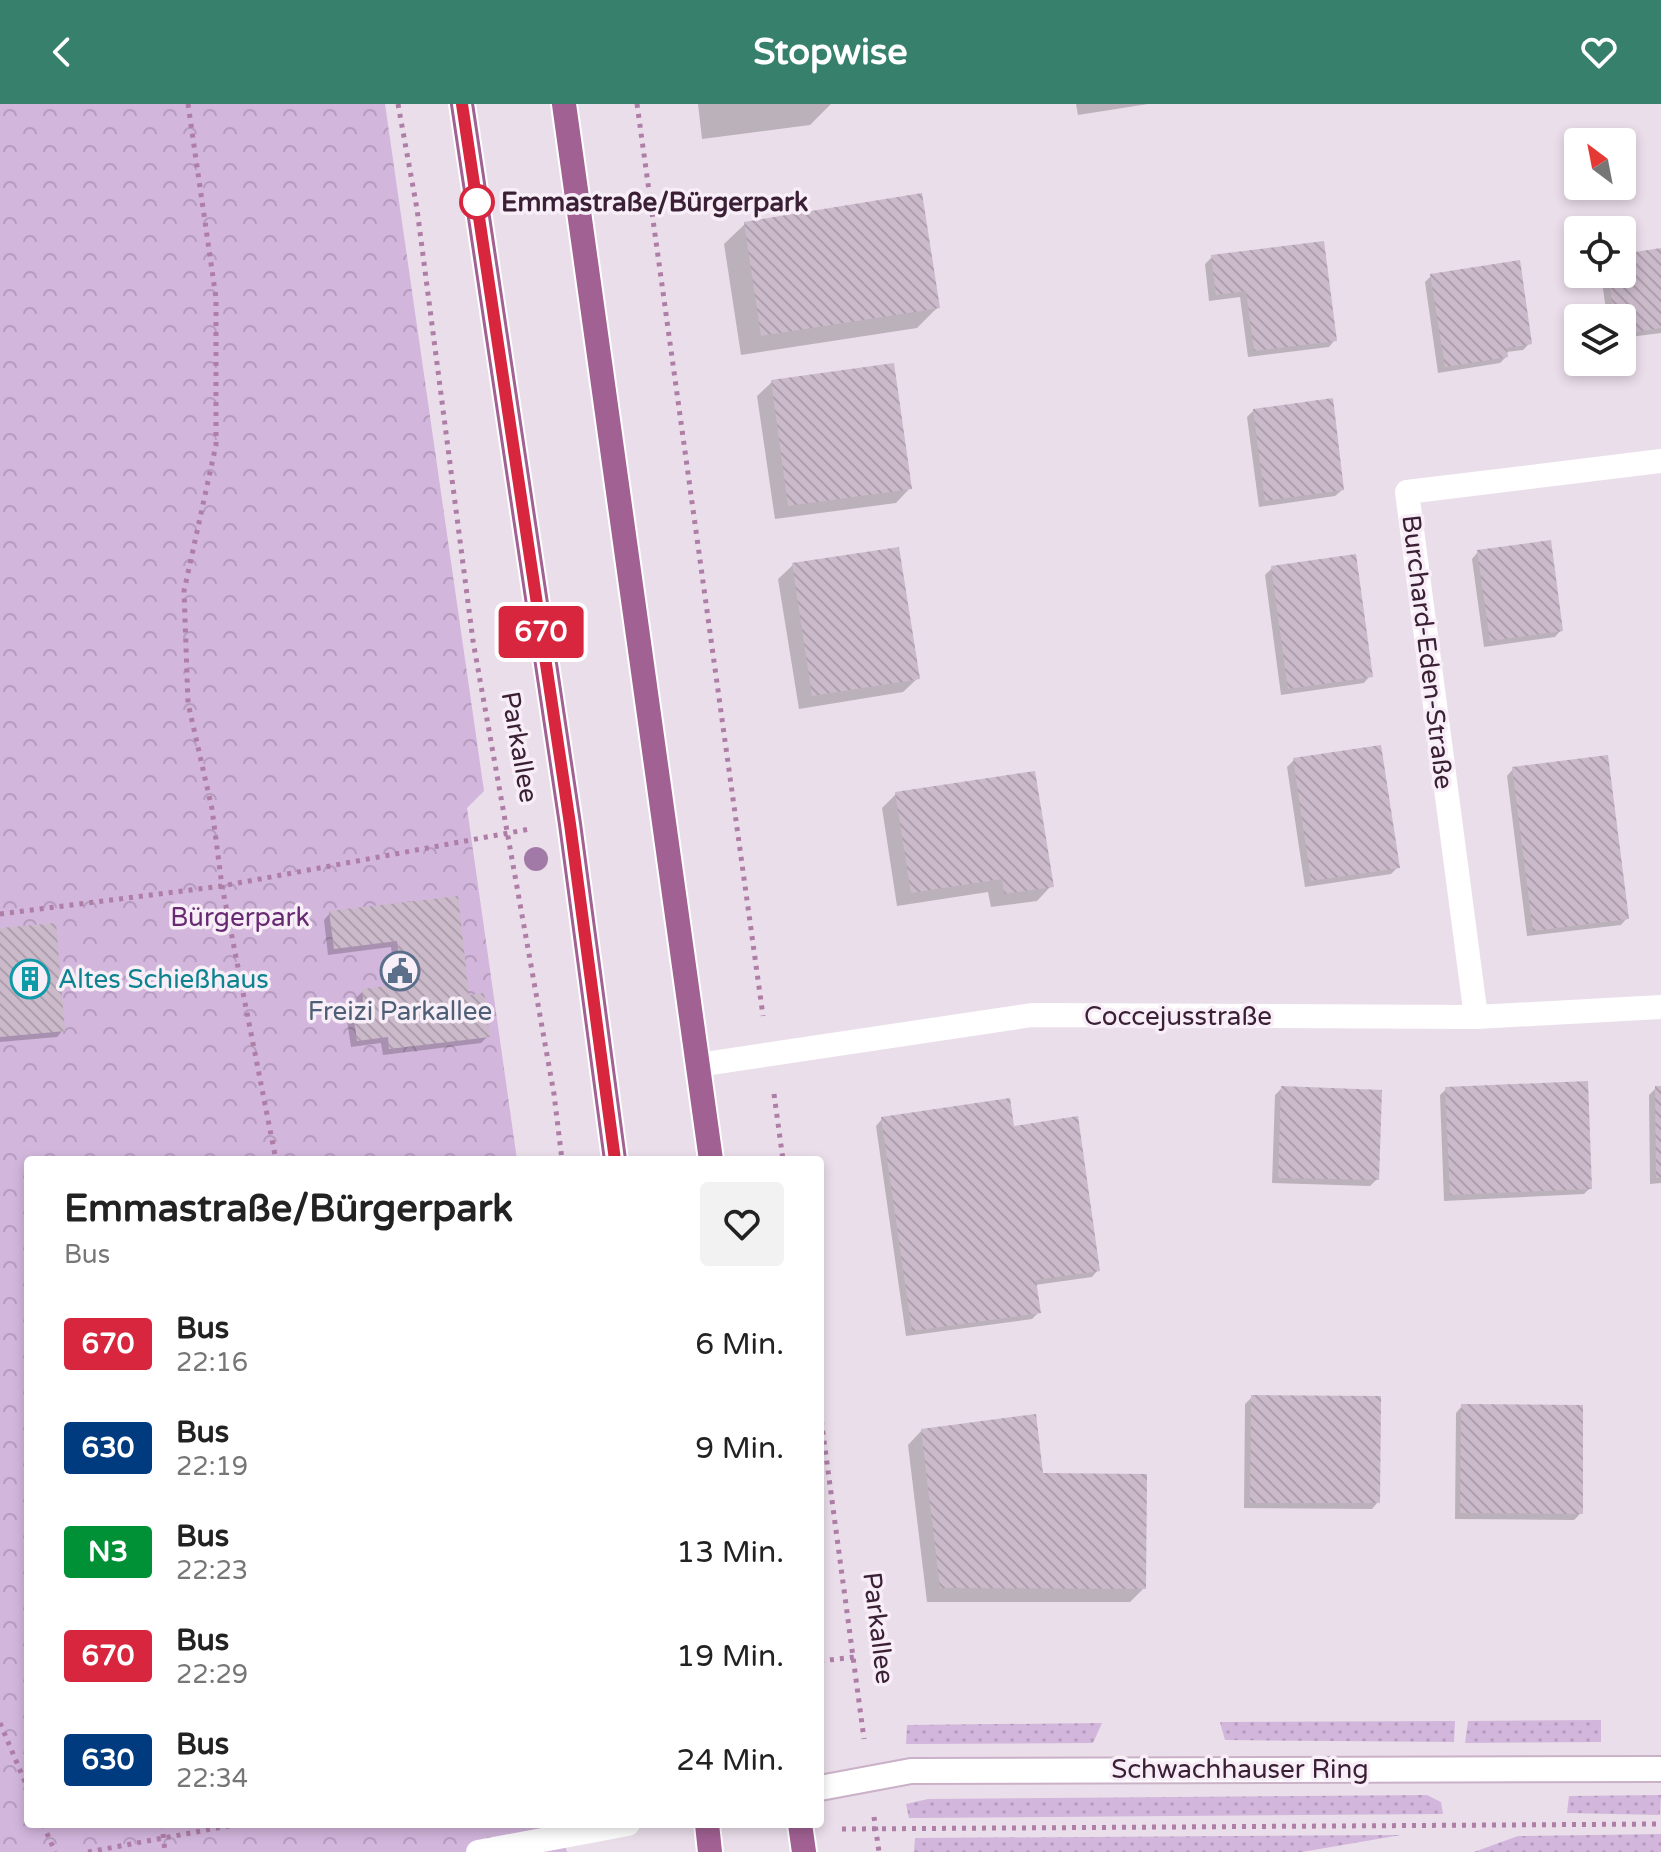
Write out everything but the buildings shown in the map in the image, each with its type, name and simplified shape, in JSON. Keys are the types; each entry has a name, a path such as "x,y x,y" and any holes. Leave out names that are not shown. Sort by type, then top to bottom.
{"main road":[{"name":"Parkallee","path":"462,104 570,824 614,1156"},
{"path":"564,104 710,1156"},
{"path":"707,1828 710,1852"},
{"path":"801,1828 804,1852"}],"street":[{"name":"Burchard-Eden-Straße","path":"1476,1017 1407,492 1661,461"},
{"name":"Coccejusstraße","path":"698,1065 1032,1015 1476,1017 1661,1007"},
{"name":"Schwachhauser Ring","path":"824,1787 911,1771 1661,1769"},
{"path":"478,1852 607,1828"}],"path":[{"path":"188,104 216,298 216,445 184,591 188,703 212,809 222,886 275,1156"},
{"name":"Parkallee","path":"398,104 417,209 473,641 554,1094 562,1156"},
{"path":"637,104 782,1156"},
{"path":"0,914 222,886 506,832 570,824"},
{"name":"Parkallee","path":"824,1439 879,1852"},
{"path":"824,1661 855,1657"},
{"path":"0,1723 24,1780"},
{"path":"875,1828 1661,1824"},
{"path":"45,1828 55,1852"},
{"path":"162,1828 165,1852"},
{"path":"88,1852 217,1828"}],"green space":[{"name":"Bürgerpark","path":"0,104 385,104 484,791 467,808 516,1156 24,1156 24,1828 559,1828 567,1852 0,1852"},
{"path":"1601,1720 1601,1742 1465,1743 1468,1721"},
{"path":"1455,1721 1454,1742 1225,1740 1220,1722"},
{"path":"1102,1723 1093,1743 906,1744 907,1725"},
{"path":"1427,1795 1441,1802 1443,1814 909,1818 906,1804 928,1799"},
{"path":"1661,1795 1660,1815 1567,1813 1569,1796"},
{"path":"1661,1834 1661,1852 1474,1852 1518,1836"},
{"path":"1401,1835 1302,1852 914,1852 915,1838"}],"bus line":[{"name":"670","path":"462,104 570,824 614,1156"}],"place":[{"name":"Emmastraße/Bürgerpark","path":"477,202"},
{"name":"Freizi Parkallee","path":"400,971"},
{"name":"Altes Schießhaus","path":"30,979"}]}
